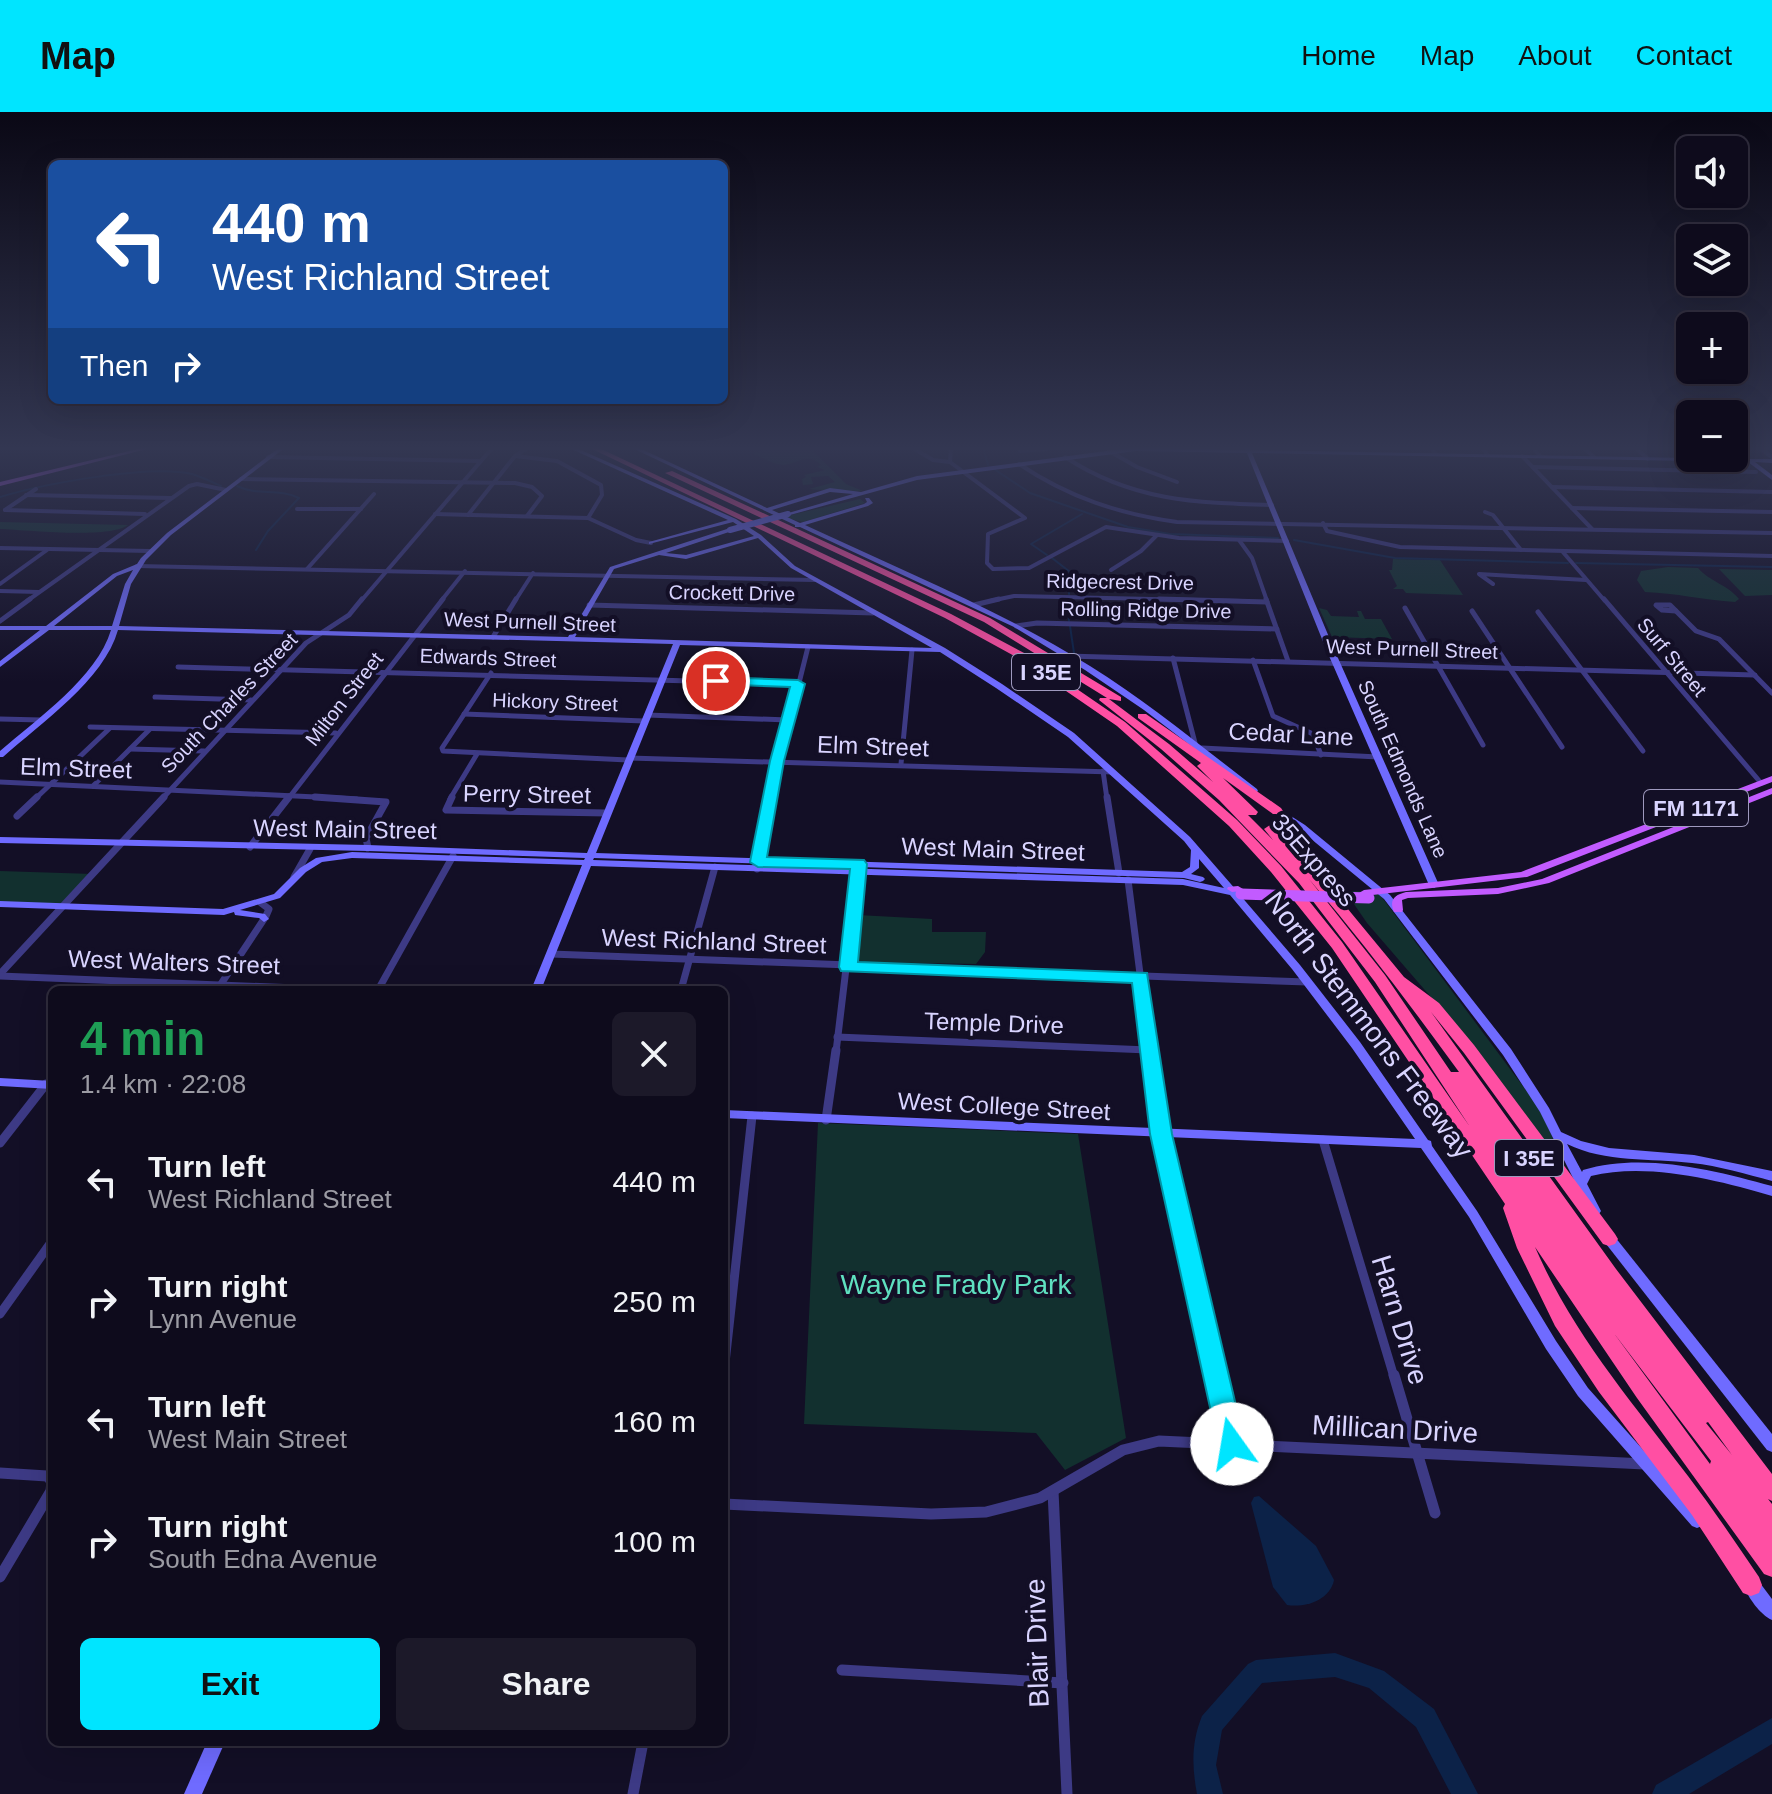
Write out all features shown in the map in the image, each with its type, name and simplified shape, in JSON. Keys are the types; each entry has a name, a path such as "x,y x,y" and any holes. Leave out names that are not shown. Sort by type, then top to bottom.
{"highway":[{"name":"North Stemmons Freeway","path":"761,525 934,609 1022,656 1121,724 1233,823 1276,869 1362,980 1644,1392 1772,1566"},
{"name":"35Express","path":"772,525 996,633 1080,683 1153,736 1220,793 1292,868 1352,942 1571,1261 1685,1412"},
{"name":"I 35E","path":"783,525 1001,627 1068,666 1142,716"},
{"path":"875,560 897,577"},
{"name":"North Stemmons Freeway","path":"1142,716 1227,786 1328,890 1494,1108 1588,1244 1772,1491"},
{"path":"1142,716 1277,811"},
{"path":"1392,974 1420,993 1443,1017 1505,1095 1609,1239"},
{"path":"1413,1031 1447,1066 1581,1258 1686,1397 1725,1430"},
{"path":"1508,1196 1524,1249 1565,1329 1595,1375 1682,1484 1751,1585"},
{"path":"1685,1412 1772,1521"},
{"path":"1685,1412 1729,1482 1772,1540"}],"main road":[{"path":"0,755 94,670 105,654 136,569 150,551 182,525"},
{"path":"651,543 704,525"},
{"path":"570,640 606,575 617,566 746,525"},
{"name":"North Stemmons Freeway","path":"752,525 759,536 793,567 943,651 1071,735 1196,848 1237,891 1427,1144 1496,1250 1565,1367 1772,1612"},
{"name":"South Edmonds Lane","path":"1280,525 1434,885"},
{"path":"797,526 974,605 1067,656 1198,746 1384,894 1507,1052 1560,1135 1609,1239 1772,1445"},
{"path":"656,553 680,557 759,536"},
{"path":"651,543 672,549 680,557"},
{"path":"651,543 656,553"},
{"path":"0,665 117,574 136,569"},
{"name":"West Purnell Street","path":"0,628 115,627 323,632 943,651"},
{"path":"538,986 677,643"},
{"name":"West Main Street","path":"858,868 1187,882 1237,891 1367,896 1523,875 1770,787"},
{"name":"West Main Street","path":"1384,894 1520,888 1584,868 1770,787"},
{"name":"West Main Street","path":"0,840 368,848 453,855"},
{"path":"1184,875 1194,868 1196,848"},
{"name":"West Main Street","path":"291,883 319,860 352,855 453,855 1184,875 1237,891"},
{"name":"West Main Street","path":"589,859 715,867 757,865"},
{"path":"1569,859 1584,868"},
{"path":"1128,880 1154,874"},
{"path":"224,912 261,903 277,896 291,883"},
{"path":"1398,910 1397,899 1406,895"},
{"path":"0,904 224,912 264,919"},
{"path":"0,1082 48,1084"},
{"name":"West College Street","path":"728,1114 1427,1144"},
{"path":"1560,1135 1580,1147 1597,1151 1692,1159 1770,1175 1771,1190 1702,1175 1612,1167 1587,1173 1581,1184"},
{"path":"193,1794 214,1746"}],"street":[{"path":"0,621 131,525"},
{"path":"307,569 346,525"},
{"name":"South Charles Street","path":"0,975 280,669 306,643 349,615 425,525"},
{"path":"604,525 636,540 651,543"},
{"path":"1008,525 988,534 987,563 993,569 1029,568 1106,527 1157,535 1287,541"},
{"path":"1324,525 1327,531 1337,535 1393,546 1772,556"},
{"path":"1435,525 1772,533"},
{"path":"1589,525 1592,529"},
{"path":"1503,527 1521,550"},
{"path":"1111,570 1141,551 1157,535"},
{"path":"1239,540 1252,558 1288,661"},
{"path":"0,548 150,551"},
{"path":"0,584 49,549"},
{"name":"Surf Street","path":"1561,551 1664,673 1770,787"},
{"path":"136,569 387,569 815,580"},
{"name":"Milton Street","path":"250,847 465,571"},
{"path":"493,637 533,573"},
{"path":"1493,584 1479,574 1586,580"},
{"path":"0,591 41,592"},
{"name":"Ridgecrest Drive","path":"974,605 996,598 1025,596 1267,602"},
{"name":"Crockett Drive","path":"589,605 873,613"},
{"path":"1405,608 1483,745"},
{"path":"1472,611 1562,747"},
{"path":"1676,611 1696,631 1719,639 1772,693"},
{"path":"1538,612 1643,751"},
{"name":"Rolling Ridge Drive","path":"1016,626 1037,623 1277,629"},
{"path":"757,865 777,761 808,647"},
{"path":"901,764 912,650"},
{"name":"West Purnell Street","path":"1067,656 1755,675"},
{"path":"1173,658 1198,746"},
{"path":"1253,660 1273,716 1313,734 1321,755"},
{"name":"Edwards Street","path":"178,667 491,673 798,684"},
{"path":"464,714 491,673"},
{"path":"155,697 251,700"},
{"name":"Elm Street","path":"464,714 443,751 1115,772"},
{"name":"Hickory Street","path":"464,714 788,720"},
{"path":"0,719 41,720"},
{"path":"90,727 336,733"},
{"path":"17,816 110,728"},
{"path":"93,786 150,729"},
{"name":"Cedar Lane","path":"1198,746 1378,757"},
{"path":"130,749 204,751"},
{"name":"Perry Street","path":"477,754 446,810 607,813"},
{"path":"1103,771 1119,873"},
{"name":"Elm Street","path":"0,782 383,800 386,802 385,809 366,838 368,848"},
{"path":"291,883 310,849"},
{"path":"380,986 453,855"},
{"path":"682,986 715,867"},
{"path":"826,1120 848,967 858,868"},
{"path":"1128,880 1161,1134 1232,1444"},
{"path":"220,986 269,909 261,903"},
{"name":"West Richland Street","path":"551,954 1307,982"},
{"name":"West Walters Street","path":"0,975 220,986"},
{"name":"Temple Drive","path":"837,1037 1148,1050"},
{"path":"1,1142 48,1085"},
{"path":"728,1335 752,1116"},
{"name":"Harn Drive","path":"1323,1140 1435,1513"},
{"path":"0,1314 48,1247"},
{"name":"Millican Drive","path":"728,1504 962,1514 992,1512 1024,1504 1053,1491 1145,1442 1649,1465"},
{"path":"0,1473 48,1477"},
{"name":"Blair Drive","path":"1053,1491 1067,1794"},
{"path":"0,1577 48,1496"},
{"path":"842,1670 1063,1683"},
{"path":"633,1794 642,1746"}],"green space":[{"path":"0,525 127,525 104,532 0,529"},
{"path":"1393,559 1440,560 1463,595 1406,593 1403,589 1393,589 1397,586 1389,570 1392,570"},
{"path":"1668,567 1698,568 1739,599 1735,602 1645,592 1637,580 1641,571"},
{"path":"1719,569 1772,570 1772,595 1745,596"},
{"path":"1319,608 1327,610 1331,616 1359,617 1357,611 1361,611 1365,619 1381,619 1392,639 1332,637"},
{"path":"0,871 93,874 64,906 0,904"},
{"path":"1345,891 1378,892 1531,1097 1567,1170 1474,1047 1367,923"},
{"path":"858,915 932,919 932,932 986,932 985,952 976,964 853,962"},
{"name":"Wayne Frady Park","path":"818,1123 1078,1134 1126,1438 1065,1470 1036,1433 804,1424"}],"water":[{"path":"1259,1496 1316,1546 1334,1580 1328,1593 1316,1601 1287,1605 1273,1587 1251,1503 1254,1497"}],"waterway":[{"path":"256,550 273,525"},
{"path":"1047,555 1031,544 1062,525"},
{"path":"1124,525 1170,534 1278,538"},
{"path":"1294,540 1395,558 1568,563"},
{"path":"1052,558 1070,572 1069,594"},
{"path":"1576,563 1772,567"},
{"path":"1069,600 1069,621"},
{"path":"1070,626 1074,653"},
{"path":"1210,1794 1204,1765 1211,1725 1256,1672 1335,1665 1376,1679 1425,1718 1465,1794"},
{"path":"1665,1794 1772,1730"}],"route":[{"path":"716,681 798,684 777,761 758,862 858,864 848,967 1141,977 1161,1134 1232,1444"}]}
